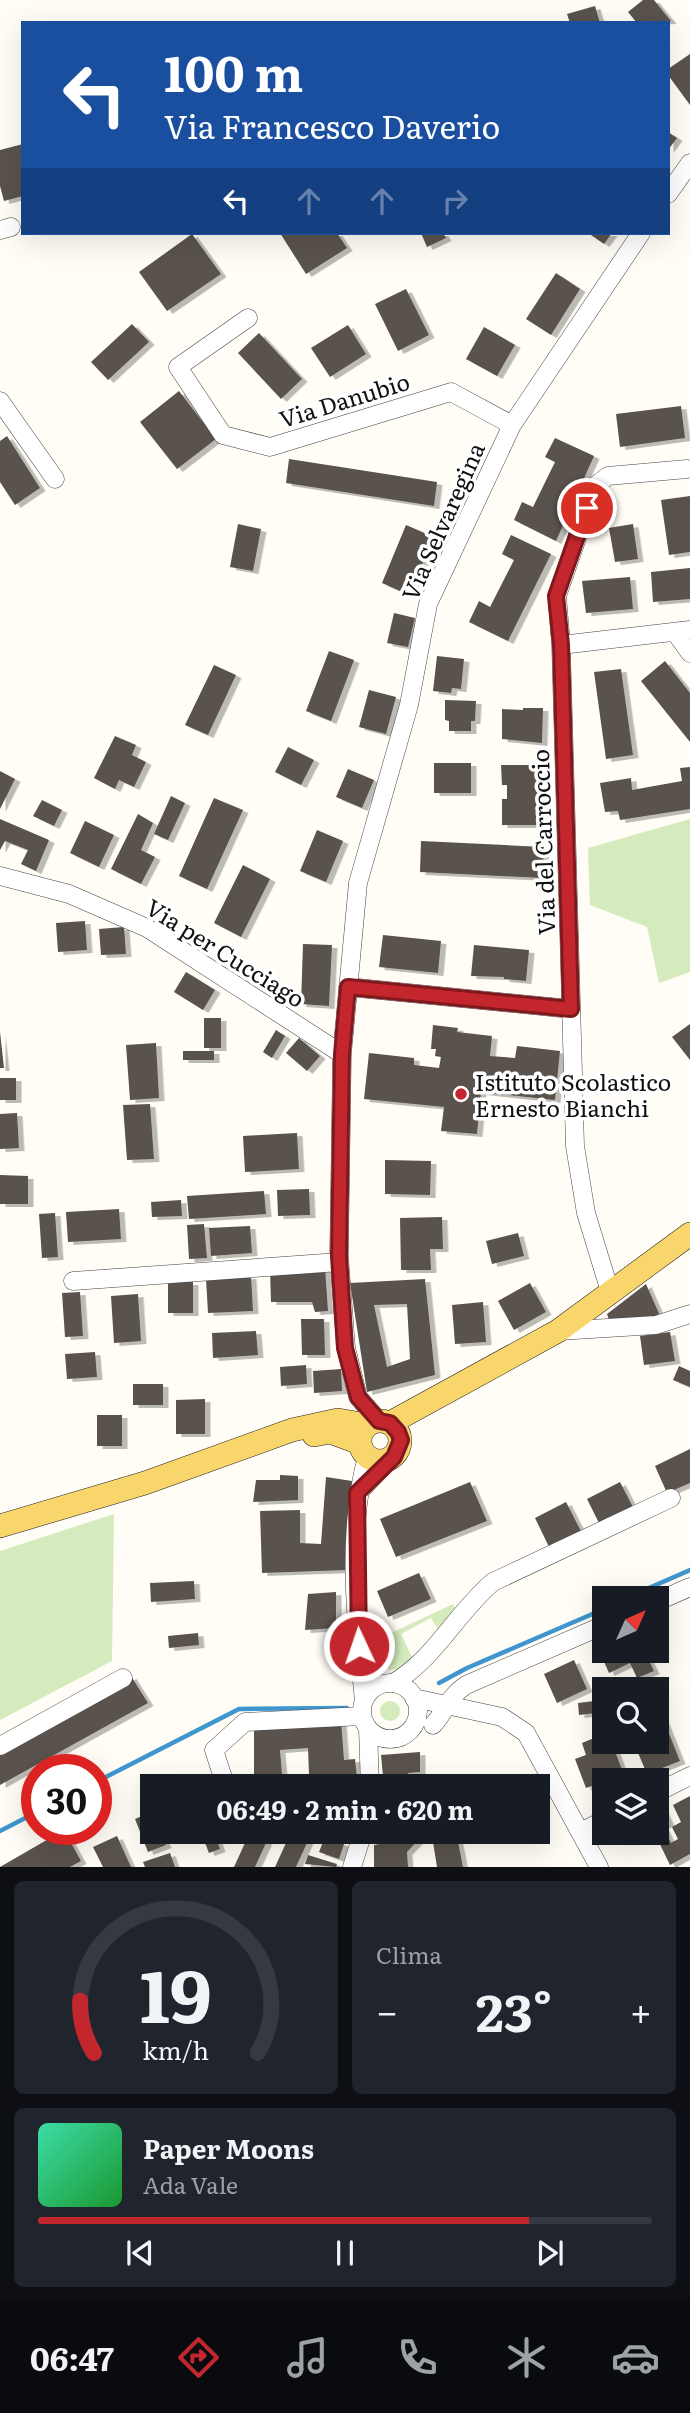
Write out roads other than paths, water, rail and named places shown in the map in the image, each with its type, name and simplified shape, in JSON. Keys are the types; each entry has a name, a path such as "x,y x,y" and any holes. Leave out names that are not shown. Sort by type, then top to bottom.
{"main road":[{"path":"0,1526 145,1483 219,1457 330,1432 379,1438 443,1395 558,1331 611,1295 690,1234"}],"street":[{"path":"670,191 690,163"},
{"name":"Via Selvaregina","path":"379,1438 358,1397 345,1348 339,1262 342,1054 358,883 409,705 428,604 512,425 640,235"},
{"name":"Via Danubio","path":"248,318 178,366 223,435 270,447 451,392 512,425"},
{"path":"0,401 55,479"},
{"name":"Via del Carroccio","path":"611,1295 586,1213 575,1146 561,645 556,596 594,486 608,476 687,469"},
{"path":"561,645 682,631 690,653"},
{"name":"Via per Cucciago","path":"0,876 69,894 147,928 342,1054"},
{"path":"348,987 571,1009"},
{"path":"73,1281 339,1262"},
{"path":"558,1331 656,1325 690,1314"},
{"path":"370,1774 369,1721 360,1654 356,1589 357,1493 379,1438"},
{"path":"369,1721 374,1688 391,1683 415,1669 477,1595 493,1582 671,1498"},
{"path":"669,1596 690,1587"},
{"path":"433,1725 455,1693 466,1685 592,1630"},
{"path":"360,1654 391,1683 413,1695 446,1707 508,1720 526,1732 599,1867"},
{"path":"412,1728 417,1714 413,1695 415,1669"},
{"path":"0,1745 123,1678"},
{"path":"222,1774 214,1750 245,1722 369,1721 399,1737 412,1728 490,1716"},
{"path":"669,1786 690,1776"},
{"path":"581,1832 592,1827"},
{"path":"352,1867 359,1844"}],"waterway":[{"path":"653,1586 690,1570"},
{"path":"439,1683 467,1668 592,1614"},
{"path":"112,1774 239,1709 347,1708"},
{"path":"0,1831 21,1820"}],"place":[{"name":"Istituto Scolastico Ernesto Bianchi","path":"461,1094"}]}
